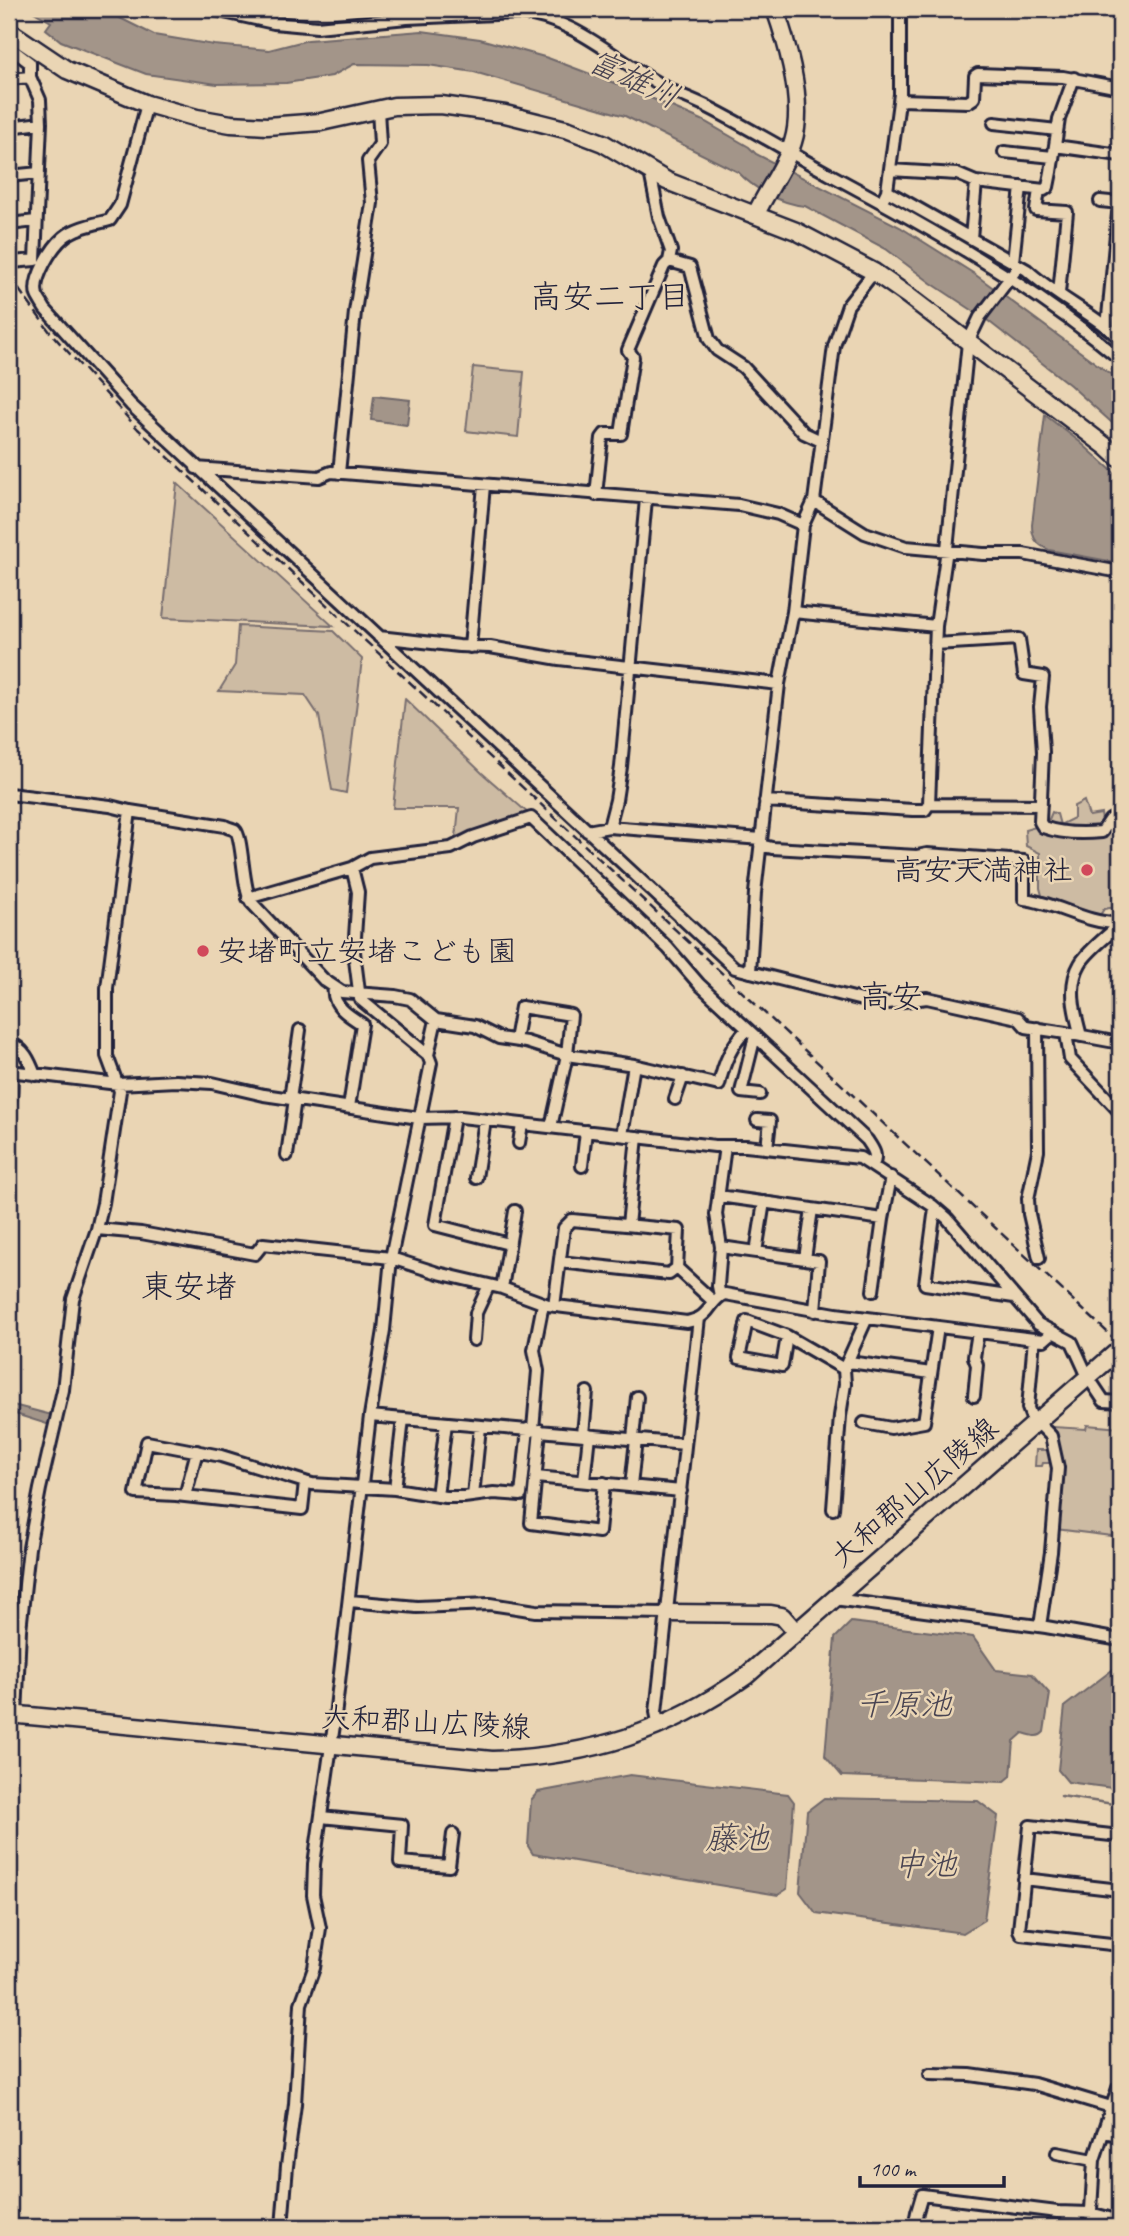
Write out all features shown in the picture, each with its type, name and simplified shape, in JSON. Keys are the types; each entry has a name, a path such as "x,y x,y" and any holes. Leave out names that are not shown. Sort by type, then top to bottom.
{"main road":[{"path":"757,211 789,154 796,128 797,101 775,9"},
{"path":"9,31 67,70 147,104 197,118 267,126 321,122 416,104 441,105 523,118 569,130 603,143 667,181 757,211 874,272 1120,459"},
{"name":"大和郡山広陵線","path":"13,1714 492,1760 545,1757 587,1750 659,1727 719,1695 769,1657 1120,1349"},
{"path":"667,1613 771,1614 782,1616 796,1632"}],"street":[{"path":"210,9 296,26 327,26 430,13 520,13 560,22 647,78 708,107 957,245 1007,281 1077,324 1120,359"},
{"path":"881,202 887,191 900,100 900,9"},
{"path":"9,47 30,63 30,77 40,100 41,123 35,260 12,262 9,257"},
{"path":"900,100 968,102 974,98 975,76 978,74 1074,78 1120,88"},
{"path":"9,79 30,77"},
{"path":"890,170 957,174 976,182 1044,190 1048,187 1059,119 1074,78"},
{"path":"147,104 120,205 110,220 86,226 65,236 52,250 36,284 37,294 45,309 131,405 735,968 862,1000 888,1003 927,998 1018,1018 1026,1027 1120,1043"},
{"path":"339,473 355,312 372,203 368,161 380,144 378,110"},
{"path":"9,127 41,123"},
{"path":"994,123 1058,130"},
{"path":"1004,152 1120,155"},
{"path":"596,495 602,438 605,434 621,434 632,357 628,350 664,265 669,261 671,251 659,217 650,172"},
{"path":"9,176 39,173"},
{"path":"971,238 976,182"},
{"path":"765,801 913,810 925,810 929,804 936,626 947,550 968,342 980,317 1007,281 1016,264 1021,187"},
{"path":"1038,190 1036,210 1067,212 1059,293"},
{"path":"887,191 1016,264 1120,338"},
{"path":"1100,201 1119,203 1107,327"},
{"path":"9,224 36,221"},
{"path":"669,261 690,267 709,340 717,350 744,367 804,433 821,441"},
{"path":"750,972 765,801 779,684 793,612 803,525 814,501 834,346 848,305 874,272"},
{"path":"197,468 319,477 331,472 739,505 778,514 803,525"},
{"path":"470,647 484,485"},
{"path":"609,827 616,800 646,499"},
{"path":"814,501 865,533 906,547 983,554 1023,554 1120,572"},
{"path":"793,612 936,626"},
{"path":"377,637 490,647 779,684"},
{"path":"935,644 1019,639 1024,674 1043,677 1040,707 1043,752 1040,822 1043,827 1054,831 1079,834 1102,832 1110,820 1120,816"},
{"path":"9,794 110,806 225,826 234,830 239,836 248,898 324,980 342,992 410,999 436,1020 474,1026 499,1038 567,1055 635,1065 719,1085 727,1055 735,1042 751,1032"},
{"path":"929,804 1041,805"},
{"path":"13,1714 29,1548 63,1390 73,1299 103,1203 120,1091 107,1056 107,988 130,811"},
{"path":"248,898 352,868 370,858 451,848 472,837 531,818 668,948 699,984 867,1140 876,1159 873,1165"},
{"path":"587,831 609,827 761,842 798,850 917,856 927,853 1024,860 1024,899 1041,901 1099,921 1120,924"},
{"path":"282,2227 295,2104 301,2004 314,1968 319,1938 320,1923 312,1883 350,1601 370,1416 384,1330 391,1258 432,1063 428,1055 360,999 354,952 358,892 352,868"},
{"path":"1081,1036 1073,1003 1074,981 1080,963 1120,924"},
{"path":"334,988 333,995 341,1008 362,1024 349,1107"},
{"path":"515,1040 521,1007 571,1015 567,1055 551,1127"},
{"path":"428,1055 436,1020"},
{"path":"1037,1028 1038,1151 1028,1199 1039,1258"},
{"path":"287,1155 300,1030"},
{"path":"751,1032 741,1092 760,1094"},
{"path":"1066,1033 1070,1059 1120,1112"},
{"path":"9,1043 22,1050 35,1075"},
{"path":"622,1135 635,1065"},
{"path":"9,1071 118,1084 196,1082 419,1118 454,1117 860,1158 947,1218 1038,1324 1072,1342 1088,1377 1104,1401 1120,1402"},
{"path":"675,1099 683,1076"},
{"path":"454,1117 435,1225 509,1244"},
{"path":"476,1178 485,1120"},
{"path":"757,1120 770,1121 767,1148"},
{"path":"519,1143 522,1124"},
{"path":"582,1166 586,1131"},
{"path":"628,1225 637,1137"},
{"path":"717,1298 721,1247 716,1214 725,1146"},
{"path":"873,1291 891,1177"},
{"path":"719,1196 883,1219"},
{"path":"756,1252 764,1202"},
{"path":"935,1208 925,1284 1014,1297"},
{"path":"805,1259 812,1209"},
{"path":"502,1288 514,1211"},
{"path":"604,1483 599,1532 531,1523 536,1477 534,1430 538,1371 534,1350 560,1262 564,1228 572,1220 679,1230 677,1268"},
{"path":"97,1229 141,1233 255,1254 263,1244 391,1258 438,1273 502,1288 549,1305 687,1322 699,1318 717,1298 725,1294 815,1311 1034,1339 1044,1340 1052,1333"},
{"path":"721,1247 819,1261 815,1311"},
{"path":"560,1262 669,1274 677,1268"},
{"path":"677,1268 717,1298"},
{"path":"474,1339 476,1313 489,1285"},
{"path":"751,1298 739,1358 782,1366 787,1336"},
{"path":"659,1727 656,1712 699,1318"},
{"path":"832,1509 847,1366 867,1318"},
{"path":"747,1321 787,1336 847,1366 931,1373"},
{"path":"864,1423 891,1428 924,1422 938,1327"},
{"path":"974,1396 977,1365 974,1357 978,1332"},
{"path":"1034,1339 1028,1408 1031,1416 1051,1436 1058,1468 1051,1552 1040,1626"},
{"path":"584,1481 587,1392"},
{"path":"631,1486 637,1397"},
{"path":"370,1416 685,1444"},
{"path":"395,1489 403,1419"},
{"path":"437,1496 446,1423"},
{"path":"473,1496 480,1427"},
{"path":"306,1482 302,1509 136,1493 147,1442 221,1456 323,1486 395,1489 437,1496 494,1493 521,1495 534,1430"},
{"path":"185,1496 197,1451"},
{"path":"536,1477 681,1491"},
{"path":"834,1599 1040,1626 1120,1640"},
{"path":"350,1601 417,1607 490,1604 536,1611 667,1613"},
{"path":"321,1817 402,1825 400,1862 453,1867 453,1834"},
{"path":"1120,1836 1030,1826 1019,1930 1021,1934 1119,1944 1120,1928"},
{"path":"1024,1878 1120,1890"},
{"path":"930,2074 1034,2084 1111,2107"},
{"path":"1090,2227 1094,2160 1120,2087"},
{"path":"1103,2132 1120,2135"},
{"path":"1057,2153 1094,2160"},
{"path":"914,2227 922,2195 1057,2212 1090,2213 1120,2221"}],"shaded area":[{"path":"473,367 524,372 518,437 466,431"},
{"path":"177,483 333,626 163,618"},
{"path":"238,626 333,631 362,659 346,793 332,790 319,716 305,695 219,691 235,665"},
{"path":"405,699 529,814 456,837 459,808 393,808"},
{"path":"1084,801 1089,816 1101,814 1106,831 1120,821 1120,913 1115,907 1104,909 1100,915 1043,899 1040,888 1040,853 1026,846 1025,830 1035,827 1043,834 1052,812 1057,814 1060,825 1074,818 1074,806"},
{"path":"1087,1425 1120,1428 1120,1537 1056,1529 1057,1496 1048,1429 1086,1429"},
{"path":"1036,1450 1052,1450 1054,1463 1035,1466"}],"water":[{"path":"29,9 102,9 154,35 214,45 269,50 308,40 422,31 480,39 548,58 630,89 702,120 749,147 756,154 900,227 973,273 1120,383 1120,430 1070,385 987,320 886,249 805,206 768,195 738,172 625,116 474,72 428,65 354,64 332,76 286,83 217,84 146,74 61,41 46,29 51,22"},
{"path":"374,396 410,400 407,425 371,420"},
{"path":"1045,415 1120,478 1120,563 1049,550 1034,537 1032,525"},
{"path":"9,1077 19,1079 19,1090 9,1120"},
{"path":"9,1404 52,1415 50,1425 9,1412"},
{"name":"千原池","path":"851,1622 973,1637 996,1670 1032,1674 1050,1694 1044,1732 1037,1736 1023,1733 1014,1741 1011,1776 1004,1782 842,1776 825,1756 835,1638"},
{"path":"1120,1664 1120,1789 1068,1782 1058,1770 1065,1706"},
{"name":"藤池","path":"630,1775 788,1794 794,1802 787,1889 778,1895 533,1854 528,1846 531,1800 538,1792"},
{"name":"中池","path":"824,1798 978,1801 998,1816 984,1920 963,1933 816,1913 800,1892 807,1811"}],"waterway":[{"path":"1061,1796 1120,1805"}],"railway":[{"path":"9,276 50,332 138,429 1120,1344"}],"place":[{"name":"高安天満神社","path":"1087,870"},
{"name":"安堵町立安堵こども園","path":"203,951"}],"district":[{"name":"高安二丁目","path":"610,296"},
{"name":"高安","path":"891,996"},
{"name":"東安堵","path":"189,1286"}],"water label":[{"name":"富雄川","path":"634,79"}]}
